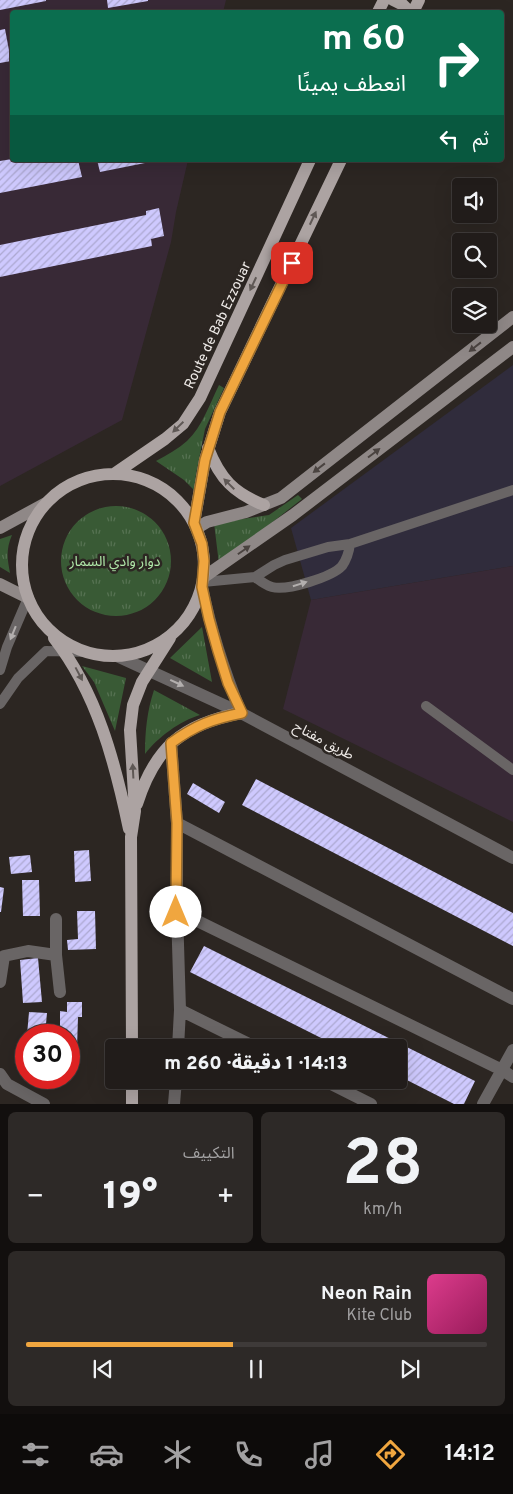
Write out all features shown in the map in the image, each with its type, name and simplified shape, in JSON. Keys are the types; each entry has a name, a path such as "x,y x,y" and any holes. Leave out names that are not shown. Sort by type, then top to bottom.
{"main road":[{"path":"393,0 409,10"},
{"name":"Route de Bab Ezzouar","path":"114,474 165,439 182,424 200,398 309,162"},
{"path":"195,525 208,448 220,412 340,162"},
{"path":"195,525 246,512 281,498 513,317"},
{"path":"203,582 513,347"},
{"path":"208,448 214,464 234,490 264,506"},
{"path":"0,528 46,502 66,487 89,477 114,474 138,477 161,487 180,503 195,525 202,544 204,561 203,582 190,613 171,635 149,669 133,705 130,730 135,811"},
{"path":"46,502 32,523 23,548 22,573 28,598 83,683 100,720 118,775 131,837"},
{"path":"0,584 28,598"},
{"path":"41,620 62,640 88,652 117,656 146,650 171,635"},
{"path":"132,1039 131,837 135,811 144,784 152,767 171,743 184,734 217,718 242,713"},
{"path":"132,1089 132,1104"}],"street":[{"path":"203,582 209,619 218,651 228,683 242,713"},
{"name":"طريق مفتاح","path":"117,656 242,713 513,858"},
{"path":"171,743 177,823 176,912 180,1010 178,1039"},
{"path":"177,823 513,999"},
{"path":"176,912 507,1074"},
{"path":"56,919 56,955 60,992"},
{"path":"0,982 4,956 28,951 56,955"},
{"path":"180,1010 239,1039"},
{"path":"483,1104 507,1074 513,1050"},
{"path":"0,1074 7,1084 44,1104"},
{"path":"174,1104 175,1089"},
{"path":"341,1089 372,1104"}],"lane":[{"path":"203,582 255,577 274,564 285,560 328,547 350,544 513,490"},
{"path":"255,577 272,587 281,588 291,587 331,574 337,570 346,558 350,544"},
{"path":"0,670 7,647 28,598"},
{"path":"0,704 18,678 46,651 88,652"},
{"path":"426,706 513,770"}],"shaded area":[{"path":"0,0 226,0 224,10 10,10 10,162 188,162 171,242 122,420 0,486"},
{"path":"513,365 513,566 311,600 291,528"},
{"path":"513,566 513,822 283,709 311,600"}],"green space":[{"path":"219,385 224,388 205,429 194,490 184,480 156,461 180,447 192,435 201,422"},
{"path":"298,495 302,499 219,564 214,523 269,515"},
{"name":"دوار وادي السمار","path":"116,506 137,510 155,522 167,540 171,561 167,582 155,600 137,612 116,616 95,612 77,600 65,582 61,561 65,540 77,522 95,510"},
{"path":"12,535 8,554 10,573 0,567 0,539"},
{"path":"202,627 212,682 170,658"},
{"path":"82,666 126,678 115,731 94,682"},
{"path":"154,690 200,715 170,730 145,754 147,722"}],"building":[{"path":"0,0 46,0 46,1 0,10"},
{"path":"107,0 148,0 148,1 108,8"},
{"path":"5,29 10,61 0,63 0,30"},
{"path":"10,159 10,162 78,162 82,177 0,193 0,161"},
{"path":"98,162 150,162 100,172"},
{"path":"159,208 164,236 151,239 152,246 0,277 0,245 146,215 146,211"},
{"path":"256,779 513,913 513,946 242,805"},
{"path":"193,783 225,802 219,813 187,794"},
{"path":"89,850 91,881 75,882 74,851"},
{"path":"30,855 32,872 11,874 9,857"},
{"path":"22,880 39,880 40,916 23,916"},
{"path":"0,887 4,888 1,912 0,912"},
{"path":"77,911 95,911 96,949 68,950 67,940 78,939"},
{"path":"204,946 391,1039 323,1039 190,972"},
{"path":"38,958 42,1002 23,1003 20,960"},
{"path":"67,1002 82,1002 82,1017 78,1017 78,1024 60,1024 60,1011 67,1012"},
{"path":"29,1012 47,1013 46,1024 28,1024"},
{"path":"407,1047 475,1081 464,1104 454,1104 407,1080"}],"route":[{"path":"176,912 177,823 171,743 196,727 217,718 242,713 228,683 209,619 202,587 204,578 202,544 194,523 205,460 220,412 292,263"}]}
